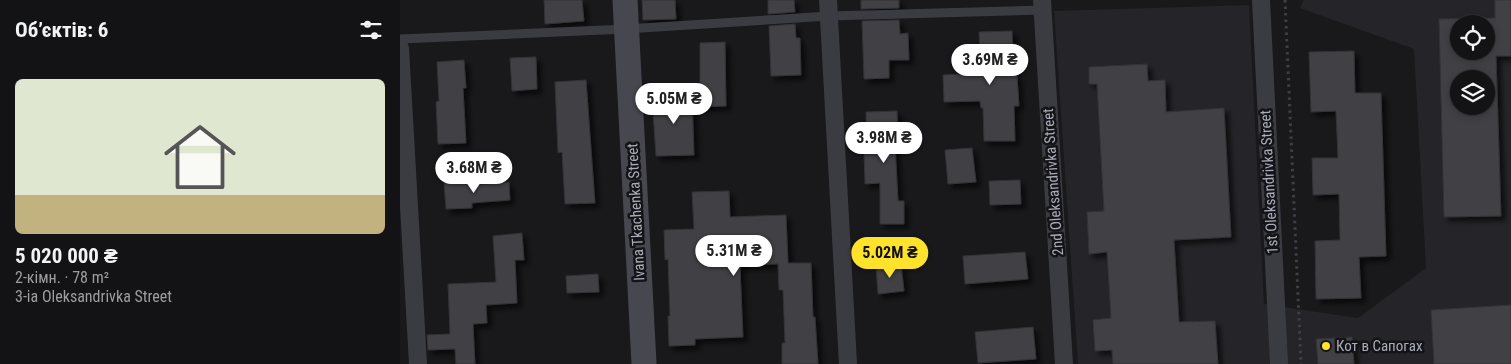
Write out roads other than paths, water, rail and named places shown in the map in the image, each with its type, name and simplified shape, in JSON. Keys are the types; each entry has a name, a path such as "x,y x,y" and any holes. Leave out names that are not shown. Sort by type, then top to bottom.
{"main road":[{"name":"Ivana Tkachenka Street","path":"625,0 644,364"}],"street":[{"name":"1st Oleksandrivka Street","path":"1261,0 1279,364"},
{"name":"2nd Oleksandrivka Street","path":"1042,5 1064,364"},
{"path":"828,8 848,364"},
{"path":"400,48 418,364"}],"lane":[{"path":"400,39 626,29 828,8 1042,5"}],"place":[{"name":"Кот в Сапогах","path":"1326,346"}]}
